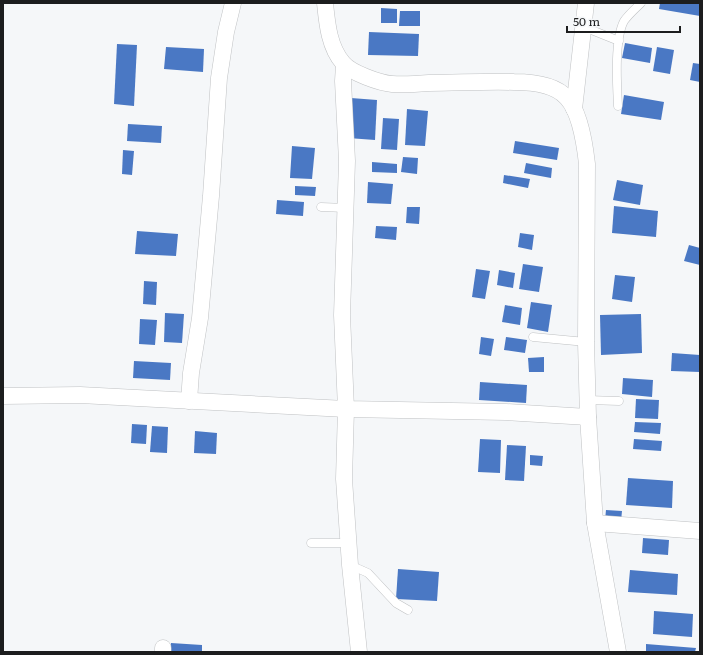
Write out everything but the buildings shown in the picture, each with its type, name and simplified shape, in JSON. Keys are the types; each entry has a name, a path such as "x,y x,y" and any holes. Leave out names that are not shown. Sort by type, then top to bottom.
{"street":[{"path":"189,401 191,373 200,318 211,196 219,78 226,32 233,3"},
{"path":"324,3 331,40 336,54 344,64 372,79 392,84 501,82 538,84 558,92 567,98 574,109 584,146 587,164 587,400 595,523 618,652"},
{"path":"574,109 586,3"},
{"path":"344,64 343,81 348,161 343,251 342,315 346,409 344,479 350,565 359,652"},
{"path":"3,396 80,395 346,409 506,412 588,417"},
{"path":"595,523 700,531"}],"lane":[{"path":"618,106 617,76 619,41 623,23 629,14 641,3"},
{"path":"584,27 619,41"},
{"path":"321,207 346,208"},
{"path":"533,337 586,342"},
{"path":"587,400 619,401"},
{"path":"311,543 349,543"},
{"path":"350,565 368,573 396,603 408,610"}]}
